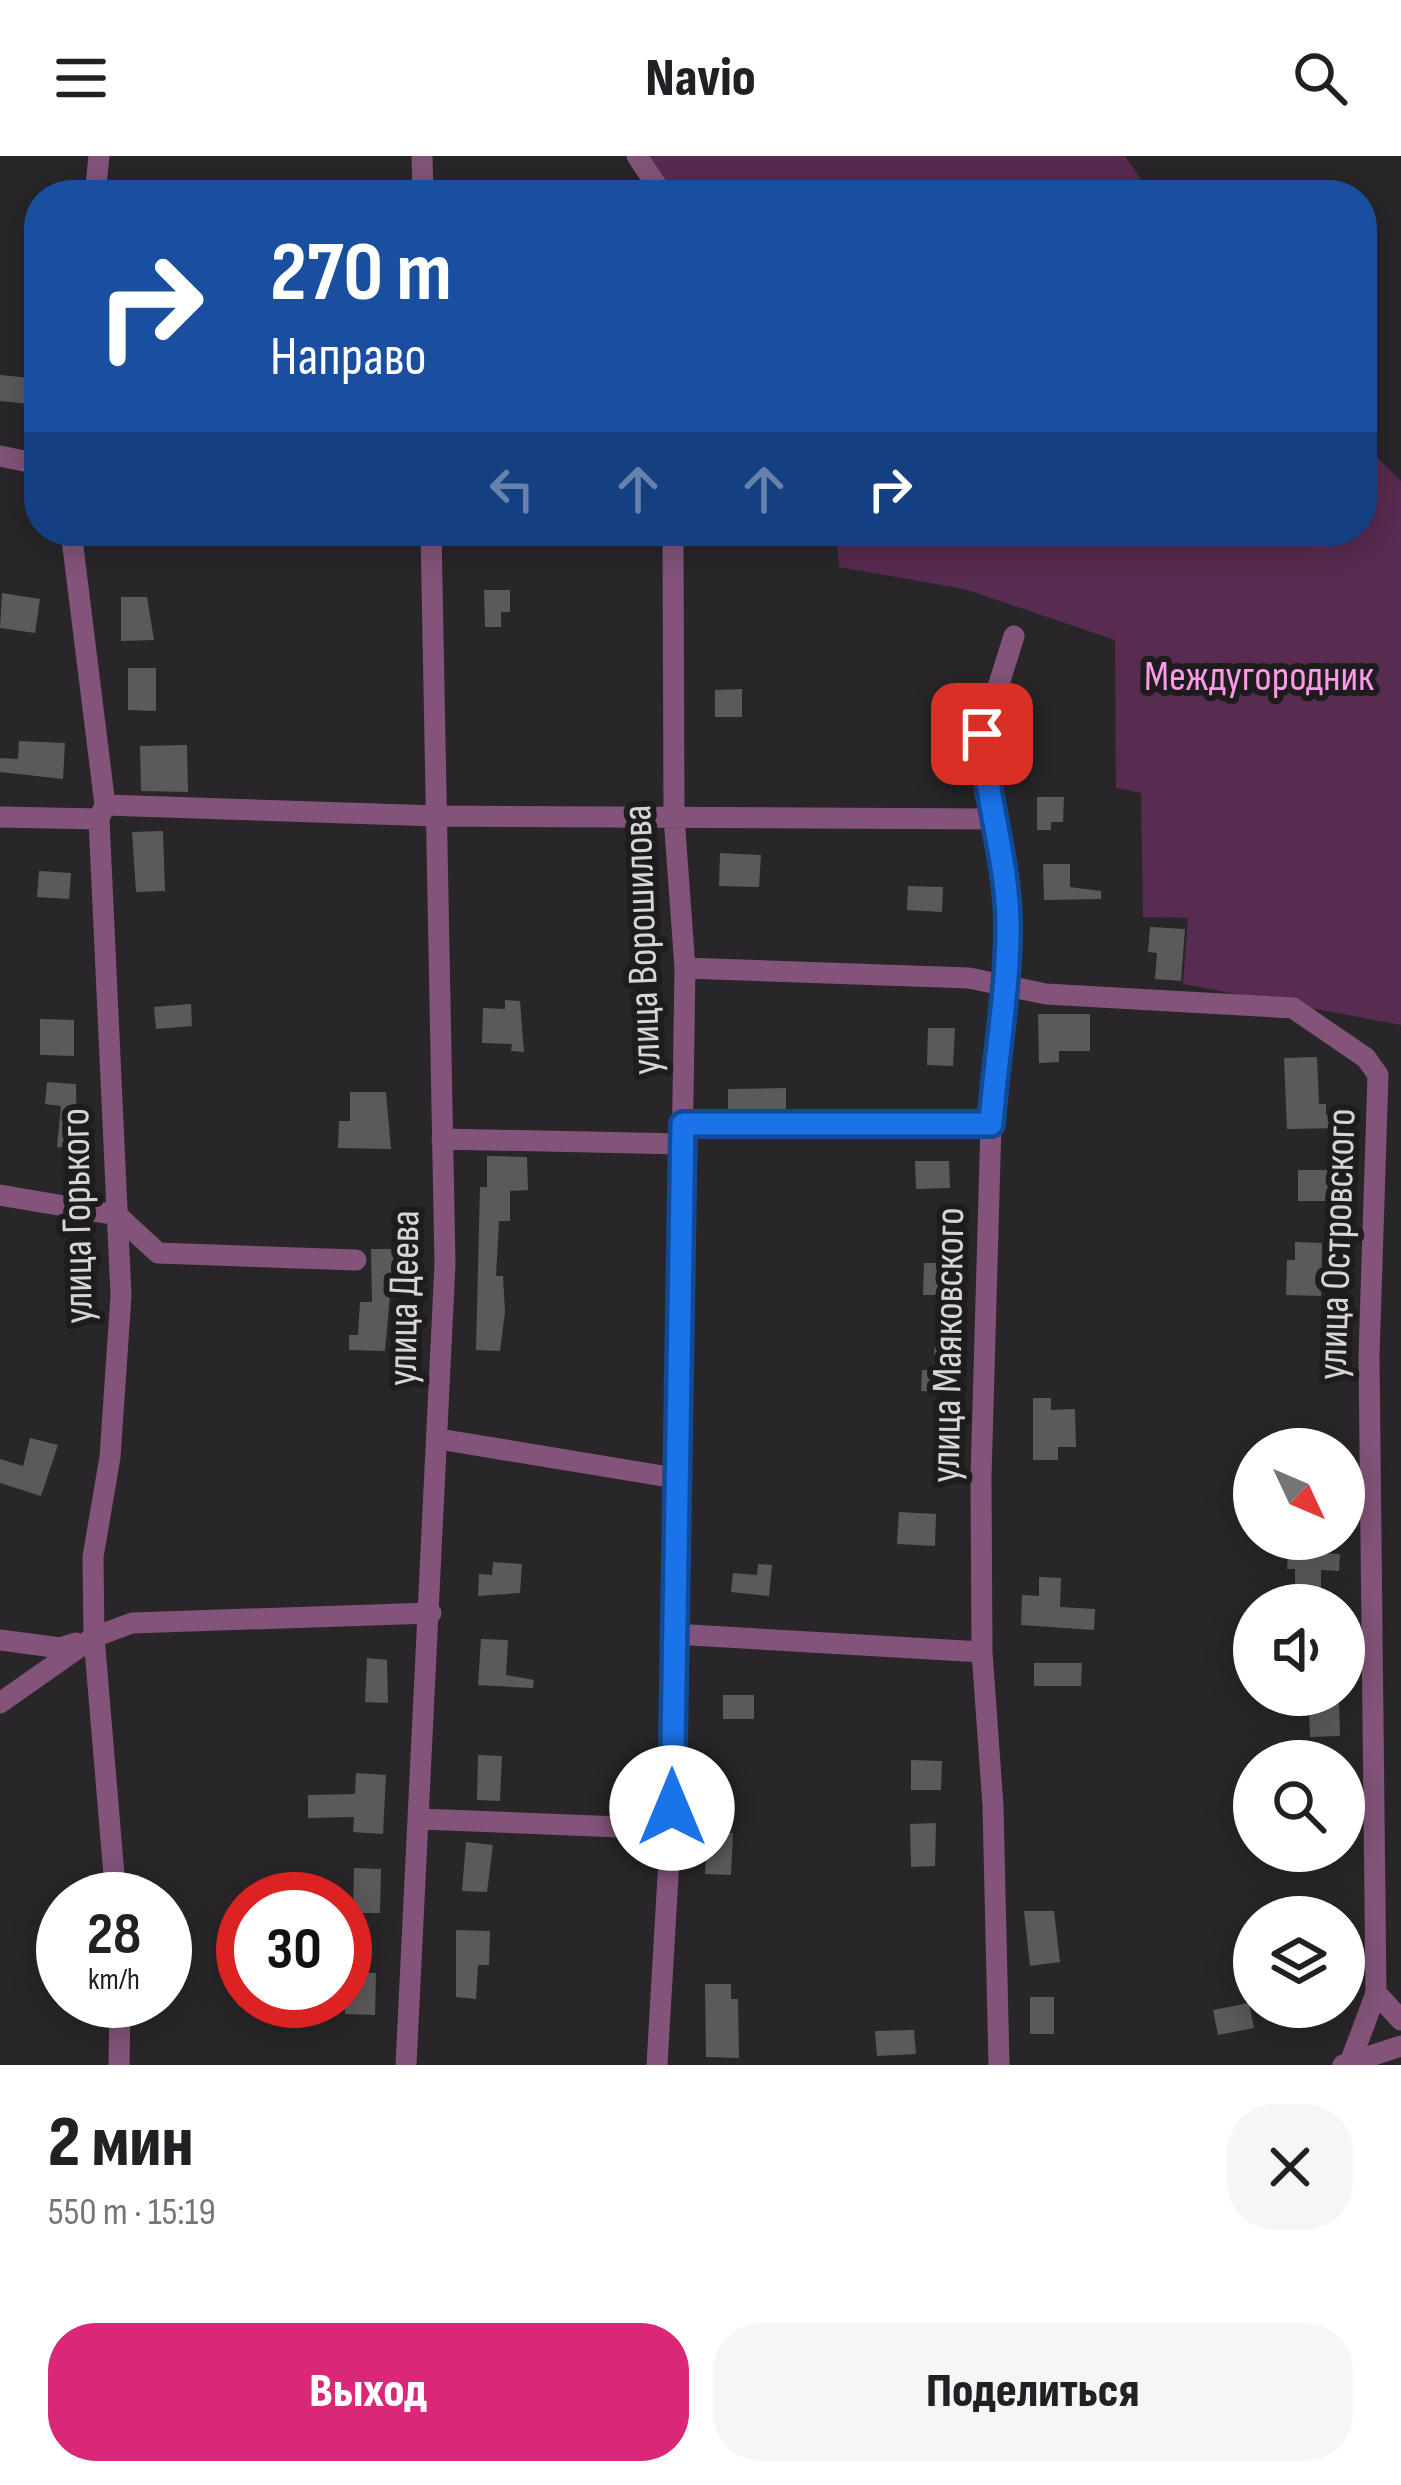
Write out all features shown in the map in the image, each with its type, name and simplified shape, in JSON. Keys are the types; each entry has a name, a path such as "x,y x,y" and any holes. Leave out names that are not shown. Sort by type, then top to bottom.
{"street":[{"name":"улица Горького","path":"73,546 102,812 121,1296 110,1457 93,1557 94,1637 114,1872"},
{"name":"улица Деева","path":"406,2065 439,1439 442,1139 431,546"},
{"name":"улица Ворошилова","path":"657,2065 671,1828 685,968 674,817 673,546"},
{"name":"улица Маяковского","path":"999,2065 992,1805 982,1652 991,1124 1004,988 1005,867 986,794 982,734 1014,636"},
{"path":"0,817 102,812 994,820"},
{"path":"685,968 969,978 1004,988"},
{"name":"улица Островского","path":"1004,988 1293,1008 1366,1058 1378,1075 1369,1356 1376,1993 1347,2062"},
{"path":"442,1139 991,1124"},
{"path":"0,1195 117,1215 158,1253 356,1260"},
{"path":"439,1439 675,1478"},
{"path":"0,1640 60,1648 132,1623 431,1613"},
{"path":"674,1634 982,1652"},
{"path":"0,1702 94,1637"},
{"path":"421,1819 671,1828"},
{"path":"1376,1993 1401,2020"},
{"path":"119,2065 120,2028"},
{"path":"1347,2062 1401,2046"}],"green space":[{"path":"643,156 1125,156 1142,180 662,180"},
{"name":"Междугородник","path":"1377,458 1401,481 1401,1025 1183,984 1188,918 1143,917 1141,793 1116,788 1115,640 964,589 839,567 837,546 1377,546"}],"building":[{"path":"0,375 24,377 24,403 0,401"},
{"path":"484,590 510,590 510,612 501,612 501,627 485,627"},
{"path":"2,593 40,599 35,633 0,628"},
{"path":"121,597 147,597 154,640 121,641"},
{"path":"128,668 156,668 156,711 128,710"},
{"path":"742,689 742,717 715,717 715,690"},
{"path":"19,741 65,743 63,779 0,772 0,758 18,759"},
{"path":"187,745 188,792 141,791 140,746"},
{"path":"1037,797 1064,797 1063,822 1051,822 1051,830 1037,830"},
{"path":"163,831 165,891 136,892 132,832"},
{"path":"720,853 761,855 759,887 719,886"},
{"path":"1043,864 1070,864 1070,887 1101,891 1101,899 1044,900"},
{"path":"39,871 71,873 69,899 37,897"},
{"path":"908,886 943,887 942,912 907,910"},
{"path":"1150,927 1185,929 1181,981 1155,979 1157,953 1148,952"},
{"path":"505,1000 520,1001 524,1052 511,1051 512,1044 482,1043 483,1008 505,1009"},
{"path":"191,1004 192,1026 156,1029 154,1007"},
{"path":"1038,1014 1090,1014 1090,1051 1059,1051 1059,1062 1039,1063"},
{"path":"40,1019 74,1020 74,1056 40,1055"},
{"path":"928,1028 955,1028 953,1066 927,1065"},
{"path":"1317,1057 1319,1104 1326,1104 1326,1115 1340,1115 1341,1128 1287,1129 1284,1058"},
{"path":"47,1082 76,1084 77,1149 57,1147 61,1106 45,1104"},
{"path":"786,1088 786,1109 728,1109 728,1089"},
{"path":"350,1092 386,1092 391,1149 338,1148 339,1121 350,1121"},
{"path":"487,1156 527,1157 528,1190 510,1191 510,1221 499,1221 496,1276 503,1276 505,1312 500,1351 476,1350 480,1187 487,1187"},
{"path":"915,1161 949,1161 950,1188 916,1189"},
{"path":"1298,1170 1332,1170 1332,1201 1298,1201"},
{"path":"1295,1242 1322,1243 1321,1296 1286,1295 1287,1260 1295,1260"},
{"path":"371,1249 394,1249 385,1351 349,1350 349,1335 358,1335 360,1302 372,1302"},
{"path":"924,1263 950,1263 950,1295 923,1295"},
{"path":"935,1340 955,1341 953,1371 960,1371 959,1393 921,1391 922,1370 933,1370"},
{"path":"1033,1398 1051,1398 1051,1410 1075,1409 1076,1447 1058,1447 1058,1460 1033,1460"},
{"path":"30,1438 58,1445 41,1496 0,1483 0,1459 23,1466"},
{"path":"899,1512 936,1514 935,1546 897,1544"},
{"path":"1288,1560 1340,1560 1339,1571 1321,1570 1321,1584 1295,1584 1295,1569 1287,1569"},
{"path":"493,1562 522,1564 520,1593 478,1596 479,1574 492,1575"},
{"path":"758,1564 772,1565 769,1596 731,1592 733,1573 757,1575"},
{"path":"1039,1577 1061,1578 1060,1607 1095,1609 1094,1630 1021,1625 1022,1595 1039,1596"},
{"path":"481,1639 508,1640 506,1675 534,1680 533,1688 478,1685"},
{"path":"367,1658 387,1660 388,1703 365,1702"},
{"path":"1034,1663 1082,1663 1081,1686 1034,1686"},
{"path":"723,1695 754,1695 754,1719 723,1719"},
{"path":"1309,1716 1339,1716 1340,1736 1310,1737"},
{"path":"478,1755 502,1756 500,1801 477,1800"},
{"path":"911,1760 942,1761 941,1790 911,1790"},
{"path":"356,1773 386,1775 383,1834 353,1832 354,1817 308,1818 308,1795 355,1794"},
{"path":"936,1823 935,1866 911,1867 910,1824"},
{"path":"708,1832 733,1833 731,1875 705,1874"},
{"path":"466,1842 493,1845 487,1892 462,1891"},
{"path":"354,1868 381,1869 380,1913 372,1913 372,1872 354,1872"},
{"path":"1024,1911 1054,1911 1060,1962 1030,1966"},
{"path":"456,1930 490,1931 489,1965 478,1965 476,1999 456,1997"},
{"path":"372,1973 376,1973 372,2015"},
{"path":"705,1984 731,1984 731,1999 738,1999 739,2058 706,2057"},
{"path":"1030,1997 1054,1997 1054,2034 1030,2034"},
{"path":"1233,2006 1233,2028 1254,2028 1218,2035 1213,2010"},
{"path":"914,2030 916,2054 877,2056 875,2031"}],"route":[{"path":"672,1808 683,1124 991,1124 1008,922 1005,867 986,794 982,734"}]}
